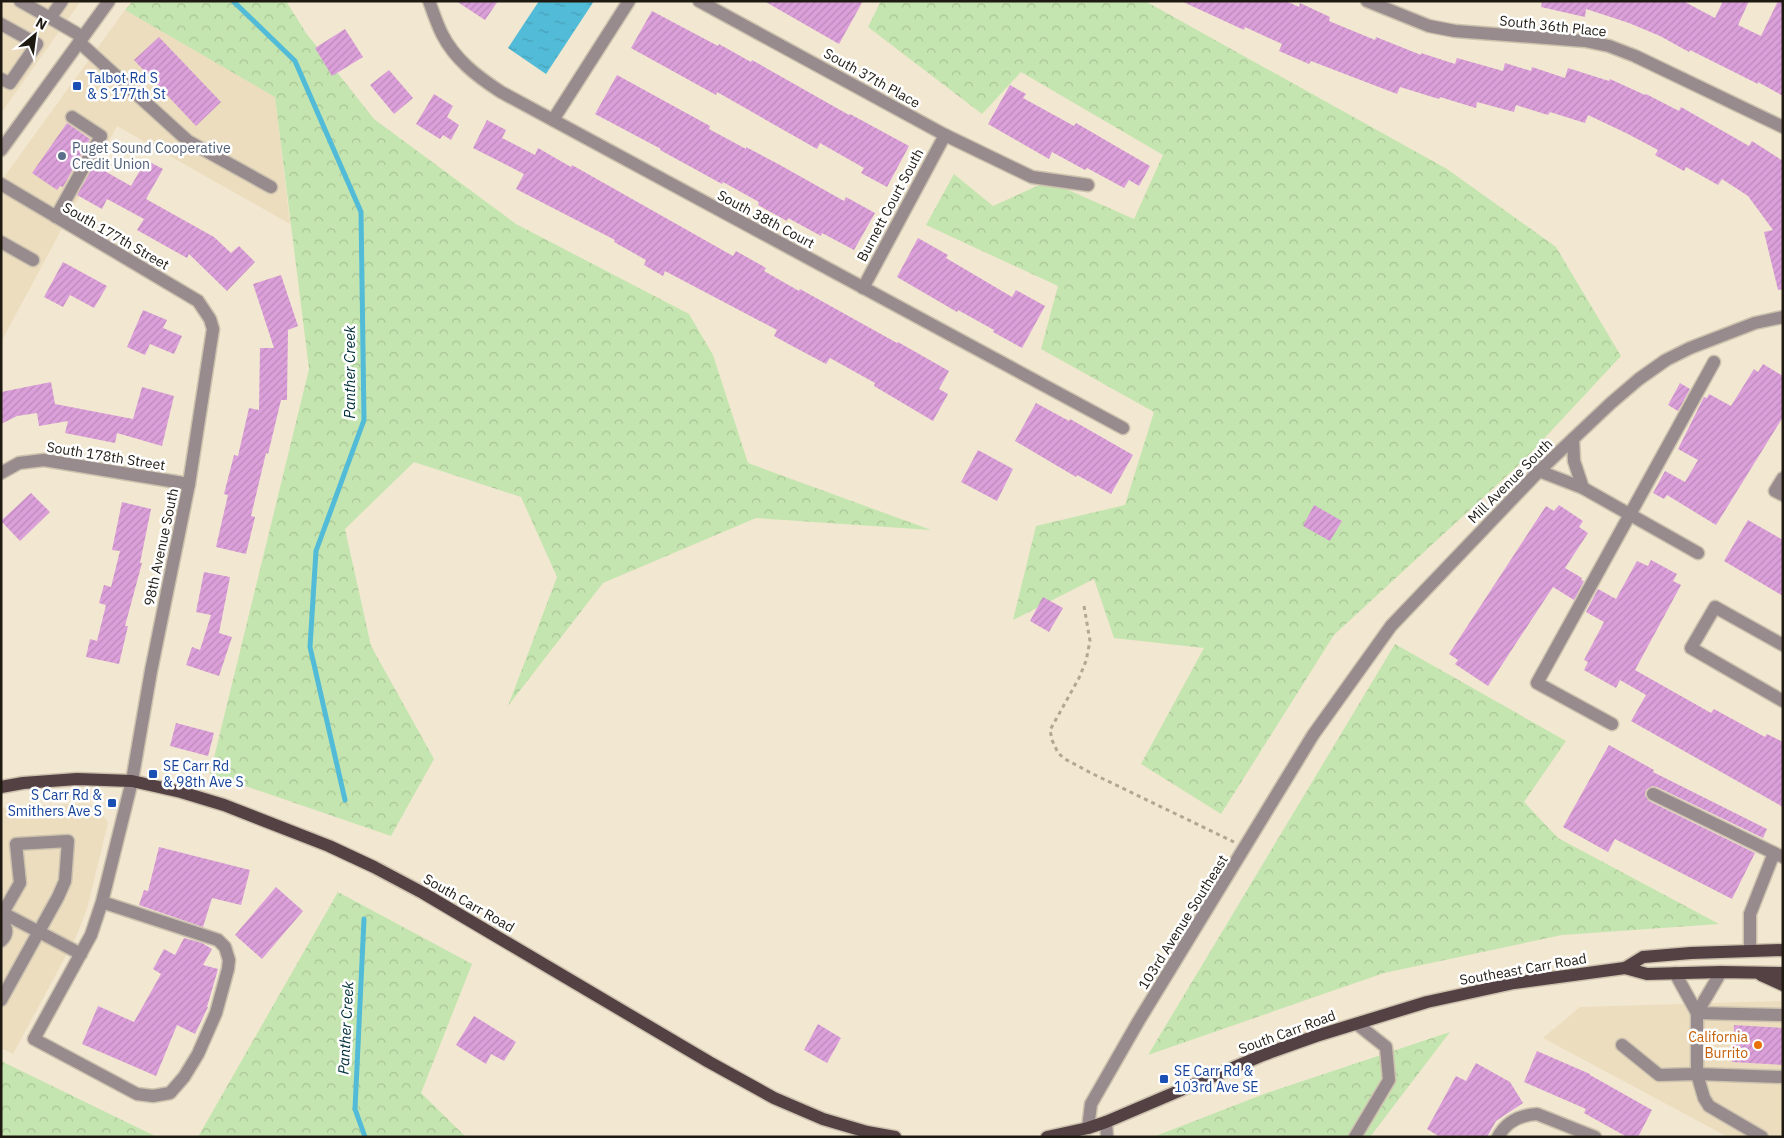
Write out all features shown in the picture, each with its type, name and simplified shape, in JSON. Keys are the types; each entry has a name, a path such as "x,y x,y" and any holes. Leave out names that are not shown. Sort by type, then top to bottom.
{"main road":[{"name":"South Carr Road","path":"1,787 23,783 77,779 132,781 181,792 224,805 329,846 374,866 423,893 709,1062 774,1098 823,1119 867,1132 895,1137"},
{"name":"Southeast Carr Road","path":"1625,968 1643,957 1750,950 1783,950"},
{"name":"Southeast Carr Road","path":"1427,1002 1514,983 1625,968 1647,974 1783,973"},
{"path":"1754,972 1783,985"},
{"name":"South Carr Road","path":"1047,1137 1106,1122 1263,1055 1427,1002"}],"street":[{"path":"20,1 30,5 81,40 188,141 271,187"},
{"path":"50,18 62,1"},
{"path":"1,150 109,1"},
{"name":"South 38th Court","path":"429,1 442,35 457,57 477,76 501,92 1123,428"},
{"path":"553,120 629,1"},
{"name":"South 37th Place","path":"699,1 945,136 1032,177 1088,184"},
{"name":"South 36th Place","path":"1366,1 1429,26 1454,31 1585,41 1609,46 1635,56 1783,127"},
{"path":"1,24 37,44 10,83 1,79"},
{"path":"56,217 101,136 72,117"},
{"name":"Burnett Court South","path":"862,288 945,136"},
{"name":"South 177th Street","path":"1,184 198,301 210,319"},
{"path":"1,242 33,260"},
{"name":"Mill Avenue South","path":"1313,735 1391,626 1538,470 1639,379 1666,360 1690,348 1755,323 1783,317"},
{"name":"98th Avenue South","path":"102,902 218,940 225,947 229,960 228,969 216,1013 198,1054 184,1077 170,1093 153,1096 137,1094 34,1039 91,935 102,902 132,781 151,671 189,484 214,329 210,319"},
{"path":"1612,724 1537,682 1714,362"},
{"path":"1573,438 1574,461 1583,488"},
{"name":"South 178th Street","path":"1,473 19,463 44,460 189,484"},
{"path":"1538,470 1583,488 1698,553"},
{"path":"1783,478 1775,491 1783,496"},
{"path":"1783,646 1715,606 1691,648 1783,701"},
{"name":"103rd Avenue Southeast","path":"1088,1128 1091,1104 1138,1022 1313,735"},
{"path":"1654,794 1779,855 1750,914 1750,950"},
{"path":"1,941 6,934 2,917 20,883 16,844 68,841 64,881 58,897 1,1000"},
{"path":"2,917 39,932 81,954"},
{"path":"1721,972 1698,1013 1697,1074 1704,1098 1709,1106 1762,1137"},
{"path":"1675,973 1698,1013"},
{"path":"1698,1013 1783,1015"},
{"path":"1355,1137 1389,1080 1386,1047 1357,1024"},
{"path":"1622,1044 1659,1075 1697,1074 1783,1077"},
{"path":"1498,1137 1509,1122 1528,1114 1537,1114 1595,1137"},
{"path":"1106,1122 1107,1137"}],"path":[{"path":"1084,606 1090,642 1086,661 1079,678 1050,730 1058,753 1065,759 1245,848"}],"shaded area":[{"path":"1,1 81,1 1,113"},
{"path":"125,10 275,96 290,224 117,126 1,342 1,181"},
{"path":"86,803 99,808 108,823 87,909 76,937 13,1054 1,1048 1,808"},
{"path":"1783,1001 1783,1137 1728,1137 1543,1038 1580,1007"}],"green space":[{"path":"133,1 286,1 306,33 374,119 516,224 689,314 713,355 748,463 931,530 756,518 603,583 508,706 557,577 521,497 414,462 345,529 371,646 434,759 391,836 210,774 309,369 275,97 125,10"},
{"path":"881,1 1145,1 1447,169 1556,247 1621,356 1525,459 1334,635 1221,814 1141,764 1204,648 1114,638 1094,579 1013,620 1036,526 1125,505 1154,412 1041,349 1058,286 926,225 954,174 993,206 1048,181 1134,219 1163,155 1021,72 982,114 868,27"},
{"path":"1395,644 1566,741 1524,802 1558,838 1719,924 1562,935 1384,973 1148,1055"},
{"path":"338,892 472,964 421,1093 466,1137 198,1137"},
{"path":"1450,1032 1370,1137 1153,1137 1264,1094"},
{"path":"1,1061 157,1137 1,1137"}],"water":[{"path":"539,1 594,1 546,74 508,48"}],"building":[{"path":"456,1 498,1 485,20"},
{"path":"764,1 863,1 839,44"},
{"path":"1181,1 1286,1 1299,7 1300,3 1330,17 1329,21 1375,40 1376,37 1421,55 1421,53 1455,64 1457,58 1503,71 1505,63 1531,71 1532,67 1565,78 1568,68 1609,81 1610,79 1646,94 1679,111 1681,107 1749,146 1752,141 1783,161 1783,289 1778,290 1764,232 1773,230 1748,196 1722,179 1718,185 1686,167 1684,171 1655,155 1658,150 1628,134 1588,115 1585,123 1550,112 1548,115 1516,105 1514,112 1477,102 1476,108 1400,87 1397,94 1311,61 1309,64 1279,51 1282,44 1245,27 1244,30"},
{"path":"1542,1 1683,1 1715,18 1723,1 1749,1 1738,25 1761,36 1778,1 1783,1 1783,96 1758,82 1758,84 1690,50 1689,52 1660,36 1629,23 1586,9 1585,17 1541,7"},
{"path":"652,11 718,46 719,44 751,62 752,60 849,115 909,146 887,187 861,173 864,168 820,143 817,149 717,92 716,95 631,48"},
{"path":"345,29 363,57 332,76 315,48"},
{"path":"159,37 221,102 196,126 134,60"},
{"path":"389,70 413,98 394,114 370,85"},
{"path":"617,75 710,126 709,129 746,149 746,147 844,201 846,197 875,213 854,250 822,233 821,236 788,218 787,221 758,205 759,202 723,182 722,184 595,114"},
{"path":"1010,85 1026,94 1023,98 1074,126 1076,123 1150,166 1139,186 1129,180 1124,188 1052,152 1049,159 988,124"},
{"path":"434,94 453,106 447,117 459,125 451,140 443,135 440,139 416,124"},
{"path":"487,120 506,130 502,138 535,155 538,148 571,167 572,165 733,256 736,251 766,268 764,271 799,291 800,289 949,371 939,389 948,394 933,421 874,386 875,383 830,358 826,364 794,347 774,336 777,330 665,271 663,276 644,265 646,260 614,242 615,240 516,189 524,174 473,148"},
{"name":"Puget Sound Cooperative Credit Union","path":"67,123 90,139 63,187 60,186 57,190 32,173"},
{"path":"146,160 163,169 146,199 214,237 231,253 239,246 255,262 227,291 189,254 187,258 137,230 144,219 107,199 102,209 77,195 94,165 131,186"},
{"path":"918,238 948,255 946,258 1012,297 1016,290 1045,306 1022,348 993,332 994,330 958,310 957,312 897,277"},
{"path":"63,262 107,286 94,308 70,295 63,307 44,297"},
{"path":"281,275 298,326 288,330 287,400 281,400 268,454 266,453 251,516 255,517 246,554 216,547 228,495 224,494 234,455 238,456 249,408 259,410 260,348 274,348 253,284"},
{"path":"143,310 167,320 163,328 182,336 174,354 150,344 145,355 127,347"},
{"path":"1763,364 1783,376 1783,417 1716,525 1667,495 1664,499 1653,493 1665,471 1685,482 1698,460 1678,449 1704,397 1707,398 1709,394 1731,406 1754,369 1758,372"},
{"path":"51,382 55,404 133,419 142,387 174,396 162,446 117,433 115,443 65,433 68,421 39,426 37,413 17,416 1,424 1,392"},
{"path":"1680,383 1690,389 1678,411 1668,405"},
{"path":"1036,403 1069,421 1070,419 1133,455 1111,494 1077,475 1076,477 1015,441"},
{"path":"978,450 1013,469 997,501 961,482"},
{"path":"31,493 50,512 20,541 1,521"},
{"path":"122,502 151,509 140,563 142,563 125,626 128,626 119,664 86,657 90,639 97,641 106,605 99,603 104,585 111,587 120,551 112,550"},
{"path":"1314,505 1342,521 1330,541 1303,526"},
{"path":"1559,505 1583,521 1579,527 1588,533 1565,568 1584,581 1574,600 1553,587 1488,686 1455,664 1458,660 1449,654 1546,506 1554,511"},
{"path":"1748,520 1783,540 1783,596 1724,561"},
{"path":"1651,560 1677,574 1673,581 1681,585 1635,670 1711,713 1714,709 1765,737 1767,734 1783,742 1783,807 1631,721 1646,695 1620,680 1616,688 1584,670 1588,662 1584,660 1604,622 1586,612 1598,589 1616,599 1637,561 1648,566"},
{"path":"204,572 230,577 219,633 232,637 219,676 186,665 192,647 200,650 211,615 196,612"},
{"path":"1043,597 1063,608 1049,632 1030,621"},
{"path":"176,723 214,733 208,756 170,746"},
{"path":"1609,745 1654,770 1653,772 1767,829 1763,838 1657,787 1652,786 1646,790 1645,795 1649,801 1755,853 1732,899 1615,839 1608,852 1563,827"},
{"path":"159,847 250,870 241,905 212,898 203,927 139,905 144,890 148,891"},
{"path":"276,887 303,911 262,959 235,935"},
{"path":"184,938 202,943 212,949 203,965 218,969 208,1007 195,1034 177,1025 156,1076 82,1044 98,1006 134,1022 161,974 153,969 164,949 175,955"},
{"path":"474,1016 516,1042 504,1061 491,1054 486,1064 456,1045"},
{"path":"818,1024 841,1038 827,1063 804,1050"},
{"name":"California Burrito","path":"1734,1025 1783,1028 1783,1065 1732,1062"},
{"path":"1537,1051 1590,1074 1652,1110 1638,1137 1627,1137 1584,1113 1586,1109 1524,1082"},
{"path":"1476,1063 1510,1082 1523,1103 1496,1121 1487,1137 1440,1137 1427,1129 1456,1076 1466,1081"}],"waterway":[{"name":"Panther Creek","path":"233,1 295,61 361,212 364,420 316,551 310,647 345,800"},
{"name":"Panther Creek","path":"364,919 355,1109 365,1137"}],"place":[{"name":"Talbot Rd S & S 177th St","path":"77,86"},
{"name":"Puget Sound Cooperative Credit Union","path":"62,156"},
{"name":"SE Carr Rd & 98th Ave S","path":"153,774"},
{"name":"S Carr Rd & Smithers Ave S","path":"112,803"},
{"name":"California Burrito","path":"1758,1045"},
{"name":"SE Carr Rd & 103rd Ave SE","path":"1164,1079"}]}
